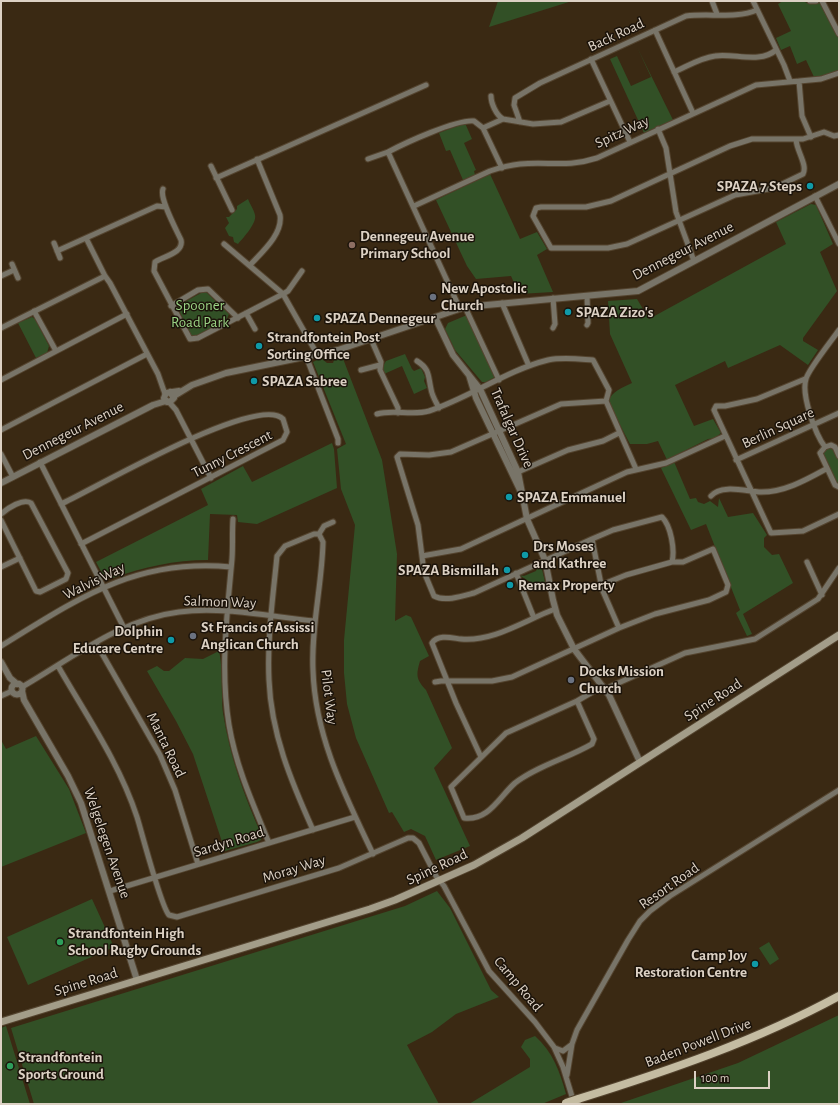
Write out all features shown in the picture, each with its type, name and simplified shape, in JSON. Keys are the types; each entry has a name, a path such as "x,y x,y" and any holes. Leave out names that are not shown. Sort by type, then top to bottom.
{"main road":[{"name":"Spine Road","path":"1,1022 370,910 439,881 493,854 839,635"},
{"name":"Baden Powell Drive","path":"570,1103 713,1054 789,1021 839,996"}],"street":[{"path":"712,1 717,14"},
{"path":"753,1 790,81"},
{"path":"810,1 816,1"},
{"path":"822,1 839,34"},
{"name":"Back Road","path":"520,122 514,104 518,96 540,83 686,16 745,14 757,10"},
{"path":"655,30 693,113"},
{"path":"674,72 711,57 726,55 752,57 766,56 776,50"},
{"path":"591,59 630,142"},
{"name":"Spitz Way","path":"414,206 490,171 519,164 563,165 584,162 756,84 826,78 839,73"},
{"path":"799,81 802,116 811,137"},
{"path":"216,178 426,85"},
{"path":"492,96 493,104 498,116 503,119 533,124 561,122 610,101"},
{"path":"483,128 503,119"},
{"path":"368,159 388,152 409,141 464,121 474,121 483,128 502,168"},
{"path":"658,129 665,144 679,220 694,261"},
{"path":"796,139 796,147 804,167 803,174 774,188 734,195 645,236 615,247 551,248 533,216 536,208 586,207 604,203 730,146 747,141 796,139 811,137 824,132 834,136 839,135"},
{"path":"388,152 499,380"},
{"path":"250,265 273,238 280,224 280,215 258,159"},
{"path":"211,166 232,210"},
{"name":"Dennegeur Avenue","path":"1,482 181,391 226,373 317,354 371,339 463,308 552,298 638,291 839,184"},
{"path":"163,189 161,192 166,208 181,240 182,246 179,250 157,261 153,265 155,275 188,338 192,340 283,294 288,290 302,271"},
{"path":"815,196 839,244"},
{"path":"57,251 157,206 166,208"},
{"path":"86,238 105,276 127,314 210,478"},
{"path":"54,243 60,258"},
{"path":"224,244 283,294 317,354"},
{"path":"12,264 18,278"},
{"path":"1,276 14,270"},
{"path":"1,328 105,276"},
{"path":"171,306 204,289 212,292 238,318"},
{"path":"587,296 587,325"},
{"path":"552,298 555,324 553,328"},
{"path":"502,303 529,366"},
{"path":"34,311 56,351"},
{"path":"246,313 255,329"},
{"path":"1,380 127,314"},
{"name":"Trafalgar Drive","path":"435,317 450,351 469,374 499,431 518,472 527,519 545,560 554,609 574,649 604,688 640,762"},
{"path":"736,460 714,410 716,406 725,406 757,399 805,379 839,330"},
{"path":"371,339 380,359 380,370 398,408 398,413"},
{"path":"1,430 147,354"},
{"path":"306,356 338,438 338,443"},
{"path":"377,414 426,412 439,408 529,366 548,360 565,358 594,360 608,390 606,400 619,433 636,469"},
{"path":"417,361 424,365 428,372 431,392 439,408"},
{"path":"360,370 380,365"},
{"path":"805,379 808,404 813,425 824,447"},
{"name":"Trafalgar Drive","path":"477,390 493,434 522,495"},
{"path":"606,400 561,404 451,452 429,455 400,454 396,458 416,519 424,572 434,596 447,598 474,593 612,530 662,517 666,522 671,540 674,556 672,562"},
{"name":"Berlin Square","path":"839,413 736,460 771,533 803,530 839,514"},
{"name":"Tunny Crescent","path":"61,504 219,426 261,415 274,414 283,419 287,432 283,440 81,544"},
{"path":"518,472 568,450 603,441 619,433"},
{"path":"422,556 461,549 636,469 666,463 725,436"},
{"path":"824,447 833,446 839,456"},
{"path":"824,447 820,454 834,485 839,487"},
{"path":"1,454 12,477"},
{"path":"40,462 124,628"},
{"path":"711,496 714,493 724,491 779,490 826,469"},
{"path":"1,514 22,502 27,501 31,503 68,573 68,577 40,592 37,592 1,520"},
{"path":"233,519 224,676 229,726 243,778 270,843"},
{"path":"313,830 288,775 278,740 268,680 271,616 279,551 285,546 309,535 319,534 324,526 333,522"},
{"name":"Pilot Way","path":"319,534 322,538 323,549 315,621 313,670 319,720 330,760 373,854"},
{"path":"592,539 604,596 619,628"},
{"path":"435,682 486,681 507,678 522,673 619,628 655,614 709,600 723,594 728,589 713,549 683,562 672,562 626,575 601,585"},
{"path":"1,567 20,558"},
{"path":"807,562 822,595"},
{"name":"Walvis Way","path":"1,646 104,587 132,576 176,566 199,565 231,567"},
{"path":"577,701 594,739 592,744 523,778 494,806 483,814 475,818 464,818 451,787 506,733 604,688 681,655 756,640 818,599 839,568"},
{"path":"516,573 534,618"},
{"path":"481,757 456,703 432,643 435,639 445,637 468,639 487,636 554,609"},
{"name":"Salmon Way","path":"1,696 17,689 124,628 145,619 179,612 208,610 315,621"},
{"name":"Manta Road","path":"96,643 160,755 175,790 198,864"},
{"name":"Welgelegen Avenue","path":"1,662 68,776 81,803 138,980"},
{"name":"Moray Way","path":"58,666 108,751 127,788 167,913 177,917 339,868 408,838 416,840 419,843 439,881"},
{"name":"Resort Road","path":"567,1078 572,1044 585,1014 628,940 640,922 650,911 670,896 839,790"},
{"name":"Sardyn Road","path":"110,891 355,817"},
{"name":"Camp Road","path":"439,881 489,971 534,1022 554,1048 567,1078 570,1103"},
{"path":"554,1048 562,1051 572,1044"}],"green space":[{"path":"498,1 572,1 489,27"},
{"path":"783,1 803,1 809,4 820,3 823,5 839,38 839,70 827,75 814,77 806,60 797,64 790,46 781,50 776,38 791,31 778,4"},
{"path":"637,47 673,120 644,133 610,59 617,56 631,86 651,77"},
{"path":"465,123 472,139 464,143 476,170 474,171 475,175 463,180 450,150 446,151 439,133"},
{"path":"490,174 520,239 537,232 547,249 537,255 553,292 519,294 511,276 476,279 467,266 436,200"},
{"path":"248,199 254,211 255,218 250,230 238,244 234,242 233,237 229,236 225,228 229,223 226,217 229,217 237,209 237,206"},
{"path":"811,204 816,205 833,244 820,252 837,291 803,338 803,341 818,350 808,365 780,345 728,368 725,361 675,385 694,426 713,419 721,433 715,438 708,439 672,457 690,499 696,498 698,502 704,504 710,501 718,507 719,498 728,517 753,513 767,535 764,538 764,547 772,555 779,554 793,583 743,614 752,634 747,636 736,613 740,610 706,524 691,530 661,468 669,464 658,441 647,444 630,444 608,402 615,392 632,383 610,334 608,301 637,299 649,319 786,244 776,222"},
{"name":"Spooner Road Park","path":"203,292 206,292 229,314 226,321 196,336 191,336 177,306"},
{"path":"467,315 495,377 486,382 482,382 455,350 445,329 448,323"},
{"path":"32,317 35,319 49,346 47,353 36,358 18,323"},
{"path":"405,354 412,369 414,371 421,368 425,377 424,381 427,388 414,394 402,366 384,374 382,368 386,361"},
{"path":"342,356 382,460 397,554 395,621 406,615 411,617 429,656 420,661 418,677 420,683 426,690 452,748 434,768 470,846 436,860 425,836 411,829 404,832 392,812 389,813 356,738 347,704 344,673 344,640 355,525 341,489 337,449 346,444 313,362 321,358 327,363 333,363 335,357"},
{"path":"332,443 334,449 337,488 257,524 238,522 237,515 210,514 208,560 183,561 159,565 113,578 108,578 103,575 96,562 208,505 201,489 243,466 252,482"},
{"path":"832,447 839,460 838,484 821,454 825,449"},
{"path":"541,565 545,582 535,585 519,575 524,576 536,571 538,566"},
{"path":"219,651 223,713 226,729 234,761 249,806 262,836 261,840 257,842 225,851 193,754 147,671 157,666 164,671 169,671 185,658 203,659"},
{"path":"36,736 69,789 86,833 1,867 1,740 6,749"},
{"path":"437,891 450,908 491,990 499,997 456,1014 432,1032 407,1045 439,1104 34,1104 11,1028 405,906"},
{"name":"Strandfontein High School Rugby Grounds","path":"92,899 114,947 28,985 7,937"},
{"path":"769,942 779,959 770,965 759,948"},
{"path":"839,1015 839,1104 618,1104 738,1063"},
{"name":"Strandfontein Sports Ground","path":"6,1026 30,1104 1,1104 1,1028"},
{"path":"535,1036 547,1049 555,1063 566,1094 542,1104 469,1104 530,1067 530,1059 521,1047 525,1040"}],"place":[{"name":"SPAZA 7 Steps","path":"810,186"},
{"name":"Dennegeur Avenue Primary School","path":"352,245"},
{"name":"New Apostolic Church","path":"433,297"},
{"name":"SPAZA Zizo's","path":"568,312"},
{"name":"SPAZA Dennegeur","path":"317,318"},
{"name":"Strandfontein Post Sorting Office","path":"259,346"},
{"name":"SPAZA Sabree","path":"254,381"},
{"name":"SPAZA Emmanuel","path":"509,497"},
{"name":"Drs Moses and Kathree","path":"525,555"},
{"name":"SPAZA Bismillah","path":"507,570"},
{"name":"Remax Property","path":"510,585"},
{"name":"St Francis of Assissi Anglican Church","path":"193,636"},
{"name":"Dolphin Educare Centre","path":"171,640"},
{"name":"Docks Mission Church","path":"571,680"},
{"name":"Strandfontein High School Rugby Grounds","path":"60,942"},
{"name":"Camp Joy Restoration Centre","path":"755,964"},
{"name":"Strandfontein Sports Ground","path":"10,1066"}]}
